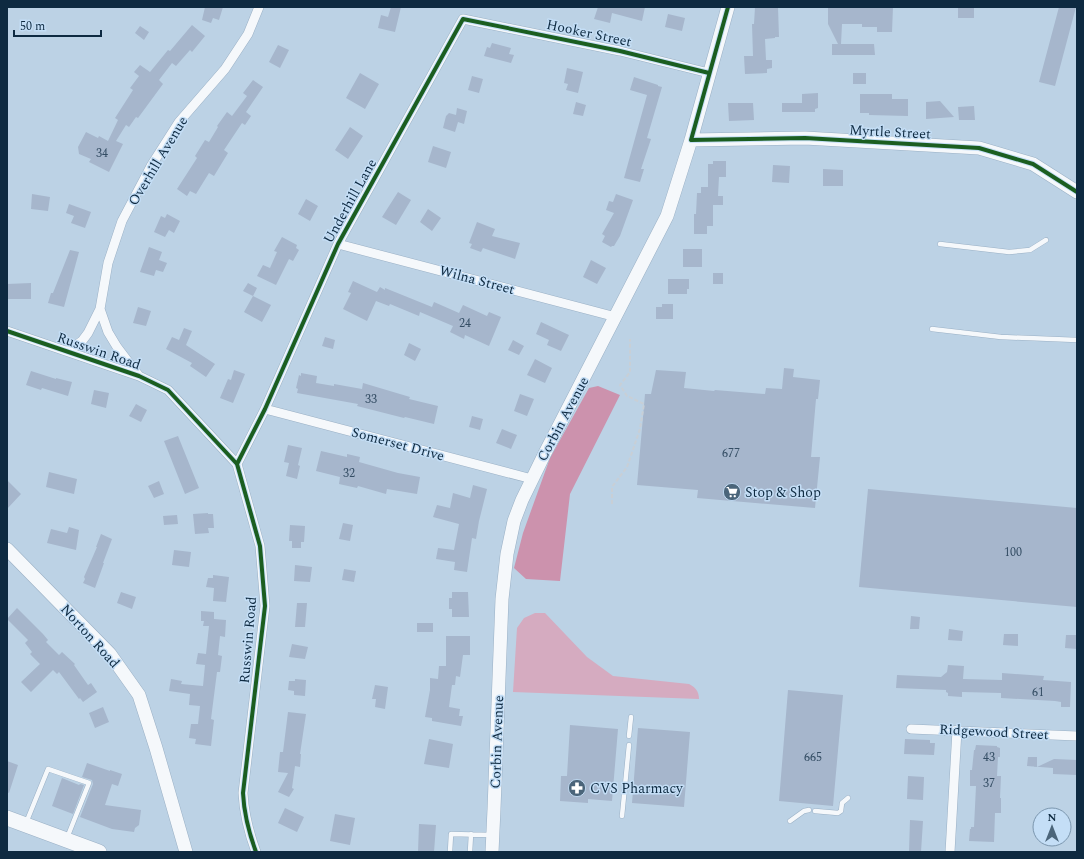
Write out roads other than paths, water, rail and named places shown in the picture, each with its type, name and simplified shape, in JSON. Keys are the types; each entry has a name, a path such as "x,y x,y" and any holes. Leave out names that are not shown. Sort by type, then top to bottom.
{"main road":[{"name":"Corbin Avenue","path":"492,852 497,709 505,568 514,521 532,479 664,221 672,201 691,140 728,7"},
{"name":"Myrtle Street","path":"691,140 805,138 979,148 1033,164 1077,192"},
{"name":"Norton Road","path":"7,549 110,654 139,695 186,852"},
{"path":"7,818 89,850"}],"street":[{"name":"Overhill Avenue","path":"68,351 82,341 88,333 100,309 108,263 122,222 151,166 180,122 225,69 248,34 259,7"},
{"name":"Hooker Street","path":"463,19 620,51 709,73"},
{"name":"Underhill Lane","path":"237,464 265,409 338,244 463,19"},
{"name":"Wilna Street","path":"338,244 616,317"},
{"name":"Overhill Avenue","path":"100,309 108,332 117,347 139,376"},
{"name":"Russwin Road","path":"7,331 139,376 168,390 237,464 260,546 265,606 243,793 246,820 256,852"},
{"name":"Somerset Drive","path":"265,409 532,479"},
{"name":"Ridgewood Street","path":"911,729 1077,736"},
{"path":"950,852 957,730"}],"lane":[{"path":"940,244 1009,252 1030,250 1046,240"},
{"path":"932,329 1001,337 1077,340"},
{"path":"629,736 631,717"},
{"path":"622,816 628,745"},
{"path":"26,825 48,769 88,783 66,840"},
{"path":"815,811 838,813 841,811 842,803 848,798"},
{"path":"790,821 804,811 808,810"},
{"path":"450,852 451,834 493,835"},
{"path":"470,852 471,834"}],"place":[{"name":"Stop & Shop","path":"732,492"},
{"name":"CVS Pharmacy","path":"577,788"}]}
